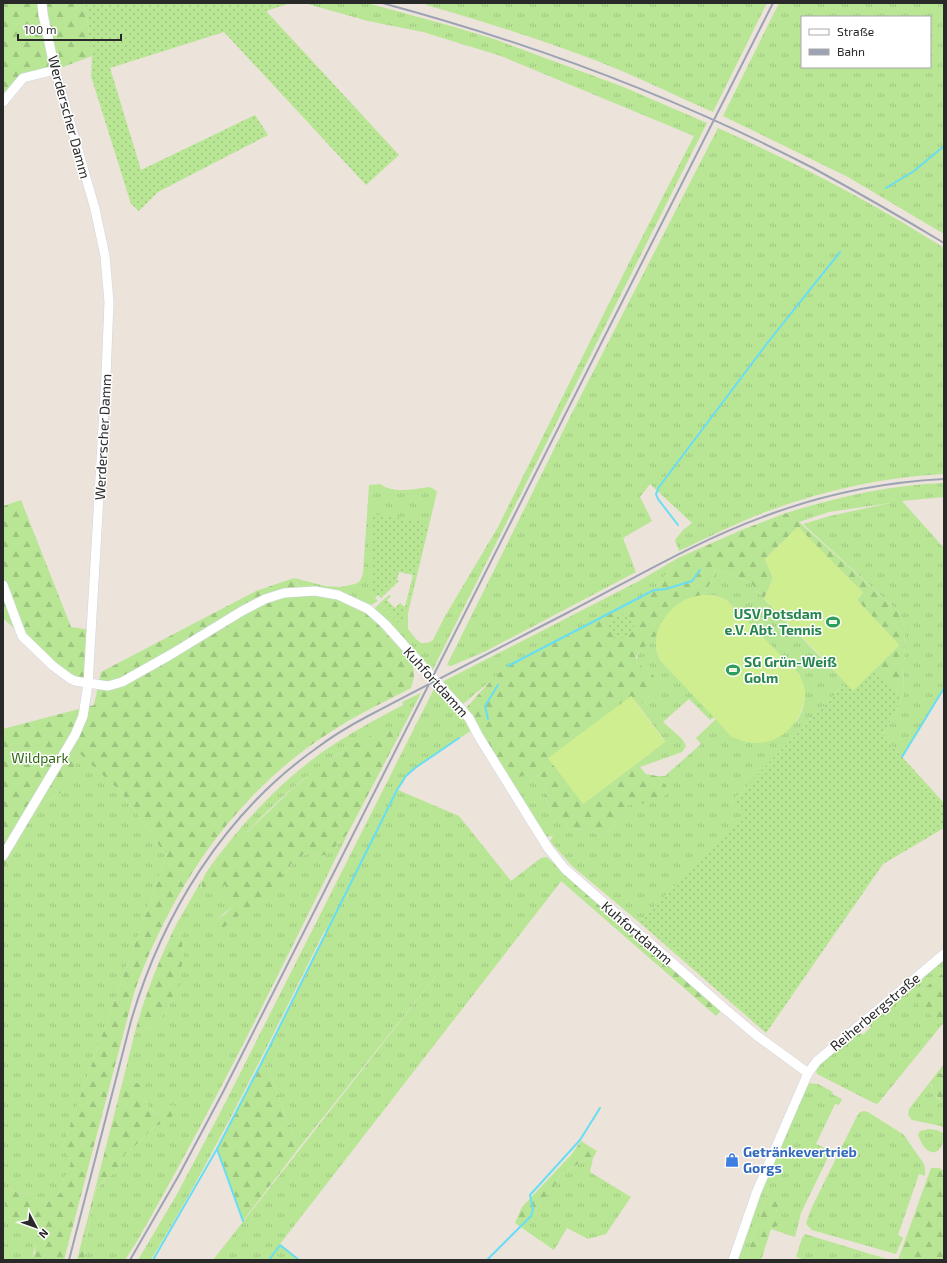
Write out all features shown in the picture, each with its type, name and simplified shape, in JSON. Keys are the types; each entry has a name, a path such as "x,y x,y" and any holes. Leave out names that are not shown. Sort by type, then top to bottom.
{"street":[{"name":"Werderscher Damm","path":"3,856 75,736 83,716 88,684 106,375 109,302 104,256 95,209 55,70 42,3"},
{"path":"3,102 23,78 55,70"},
{"name":"Kuhfortdamm","path":"3,585 22,636 53,666 69,678 88,684 108,686 122,682 170,655 242,611 265,599 284,593 315,591 323,592 338,595 363,606 385,624 463,710 548,848 565,869 724,1008 808,1073"},
{"name":"Reiherbergstraße","path":"733,1260 757,1191 808,1073 817,1061 944,954"}],"green space":[{"path":"3,3 85,3 92,56 55,70 34,75 3,96"},
{"path":"85,3 291,3 266,11 399,155 366,185 224,32 110,68 141,170 255,115 268,135 158,192 139,211 131,204 91,76 92,56"},
{"path":"304,3 367,3 451,26 494,39 621,86 707,123 432,671 375,610 380,603 402,626 428,523 371,594 378,601 371,605 300,588 294,578 325,586 340,587 355,584 360,581 363,574 369,485 380,484 397,490 410,490 429,487 434,489 437,492 408,613 408,629 416,639 421,643 430,642 433,640 444,618 498,527 694,136 501,56 423,32 368,21"},
{"path":"427,3 767,3 713,112 598,61 525,35 426,5"},
{"path":"779,3 944,3 944,234 848,177 723,116"},
{"path":"718,128 833,184 917,231 944,248 944,474 877,481 811,497 757,515 679,551 675,540 683,530 692,523 650,484 640,497 652,521 623,538 636,572 486,651 451,666 447,665 571,415"},
{"path":"944,483 944,497 902,501 944,548 944,688 902,757 883,736 903,696 905,632 901,614 803,524 830,516 890,503 829,512 799,522 786,513 825,502 884,489"},
{"path":"21,500 71,627 92,630 88,684 53,666 3,618 3,506"},
{"path":"372,513 429,523 402,626 380,603 389,595 391,596 387,600 395,608 400,603 405,607 413,575 399,572 397,580 399,581 381,598 378,595 375,598 371,594"},
{"path":"786,513 799,522 901,614 905,632 903,696 874,670 899,645 857,600 863,593 798,527 765,559 773,578 764,599 751,583 716,569 703,595 685,600 661,624 657,635 636,656 636,662 653,675 658,684 652,694 639,706 631,696 583,804 640,761 640,767 646,774 657,776 666,785 666,795 656,802 628,805 611,829 600,835 587,829 571,830 550,808 545,798 546,785 540,776 524,776 508,782 466,709 494,677 508,666 654,590 678,558 744,529"},
{"name":"USV Potsdam e.V. Abt. Tennis","path":"798,527 863,593 857,600 899,645 853,691 819,654 764,599 773,578 765,559"},
{"path":"678,558 654,590 508,666 463,704 449,692 442,682 639,581"},
{"path":"716,569 751,583 764,599 846,683 731,802 745,815 639,922 572,866 550,841 553,836 544,837 508,782 524,776 540,776 546,785 545,798 550,808 571,830 587,829 600,835 611,829 628,805 639,803 666,785 657,776 665,776 701,744 696,738 716,719 732,737 797,721 803,709 805,698 805,692 799,674 726,600 714,595 703,595"},
{"name":"Wildpark","path":"294,578 303,595 322,595 334,597 366,611 413,663 414,677 411,688 349,720 295,757 264,784 236,814 210,846 187,881 167,917 149,954 134,993 64,1260 30,1260 35,1253 36,1237 44,1233 46,1227 39,1218 17,1219 6,1215 5,1201 11,1189 19,1194 30,1193 43,1202 52,1201 61,1192 62,1183 71,1163 63,1145 166,856 120,791 80,754 65,790 40,805 3,870 3,729 94,705 101,672 256,591"},
{"path":"703,595 714,595 726,600 799,674 805,689 805,699 802,709 792,726 776,739 756,743 747,742 732,737 660,660 656,648 656,641 657,634 663,620 673,608 679,604 689,598"},
{"path":"627,612 636,630 616,641 606,623"},
{"path":"657,635 656,648 660,660 714,717 710,720 689,699 663,722 682,739 686,746 682,752 640,767 640,761 665,741 639,706 652,694 642,667 636,662 638,654 650,640"},
{"path":"874,670 903,696 883,736 944,803 944,828 883,864 766,1033 639,922 744,815 731,802 846,683 853,690"},
{"path":"435,687 460,711 472,730 415,768 406,776 398,790 459,816 511,881 541,858 547,857 566,875 280,1244 300,1260 213,1260 442,968 298,1149 264,1058 326,931 325,930 220,1138 175,1220 151,1260 138,1260 176,1196 221,1111"},
{"path":"421,693 396,741 396,735 383,730 329,760 307,776 279,800 252,826 216,867 215,860 228,843 256,811 286,781 336,743 403,705 402,702"},
{"path":"631,696 665,742 583,804 548,758"},
{"path":"383,730 391,730 396,735 396,741 348,833 328,854 320,856 304,854 292,863 275,887 223,928 215,928 212,925 215,920 225,914 234,905 234,898 225,893 227,889 225,885 218,887 211,894 203,893 203,880 215,860 216,867 238,841 291,790 321,765 356,743"},
{"path":"80,754 120,791 166,856 63,1145 71,1163 62,1183 61,1192 52,1201 43,1202 30,1193 19,1194 11,1189 17,1219 39,1218 46,1227 36,1244 33,1256 30,1260 3,1260 3,870 40,805 65,790"},
{"path":"348,833 219,1091 136,1243 125,1260 86,1260 84,1252 96,1189 114,1173 126,1153 154,1127 165,1122 164,1111 157,1114 152,1111 139,1084 136,1082 123,1080 135,1032 151,1028 157,1023 168,1008 183,960 182,935 176,925 202,879 201,888 225,885 234,897 234,905 212,925 286,872 300,856 314,854 320,856 338,844"},
{"path":"566,875 722,1009 716,1016 561,881"},
{"path":"176,925 182,935 183,960 179,977 180,984 170,1001 168,1008 157,1023 151,1028 135,1032 153,978"},
{"path":"944,960 944,972 916,995 927,1012 934,1017 944,1019 944,1022 877,1104 817,1074 816,1071 821,1063 859,1031 863,1035 871,1027 868,1024"},
{"path":"944,972 944,1019 938,1019 920,1009 916,995"},
{"path":"264,1058 298,1149 243,1221 217,1149"},
{"path":"944,1064 944,1074 941,1073 931,1085 937,1098 944,1103 944,1128 941,1126 912,1120 908,1112 909,1109"},
{"path":"938,1073 944,1074 944,1103 937,1097 932,1085 932,1080"},
{"path":"123,1080 136,1082 139,1084 144,1092 147,1104 152,1111 157,1114 164,1111 171,1105 177,1106 176,1113 165,1122 154,1127 126,1153 114,1173 96,1188 84,1252 86,1260 77,1260"},
{"path":"807,1083 818,1084 842,1099 839,1105 835,1104 816,1144 831,1151 801,1213 795,1237 771,1229 781,1224 776,1212 779,1203 769,1187 745,1260 736,1260 756,1204"},
{"path":"860,1112 868,1112 904,1135 924,1164 925,1176 919,1174 898,1235 903,1238 896,1254 812,1230 806,1223 812,1207 857,1116"},
{"path":"929,1129 937,1130 943,1133 941,1147 936,1152 929,1151 925,1148 918,1135 920,1131"},
{"path":"581,1141 597,1151 593,1158 583,1161 560,1175 555,1185 522,1228 515,1223 522,1207 571,1155"},
{"path":"593,1158 590,1172 631,1197 606,1234 588,1239 567,1228 554,1250 522,1228 555,1185 560,1175 583,1161"},
{"path":"931,1168 939,1168 944,1171 944,1260 898,1260"},
{"path":"769,1187 777,1191 779,1203 776,1212 783,1218 781,1224 771,1229 761,1260 745,1260"},
{"path":"805,1234 890,1260 806,1260 796,1257 802,1238"}],"waterway":[{"path":"886,188 914,171 944,146"},
{"path":"678,525 658,499 656,494 659,487 765,346 840,252"},
{"path":"508,666 654,590 666,589 692,581 700,570"},
{"path":"488,719 485,706 498,685"},
{"path":"902,757 944,688"},
{"path":"153,1260 217,1149 264,1058 397,790 406,776 415,768 459,738"},
{"path":"487,1260 531,1216 533,1210 530,1195 580,1140 600,1108"},
{"path":"217,1149 243,1221"},
{"path":"269,1260 280,1245 299,1260"}],"railway":[{"path":"382,3 548,54 656,95 761,142 813,168 944,243"},
{"path":"130,1260 179,1175 223,1092 773,3"},
{"path":"69,1260 131,1021 144,982 160,943 200,870 224,836 251,805 281,776 314,750 361,720 716,536 768,515 833,495 877,486 944,479"}],"place":[{"name":"USV Potsdam e.V. Abt. Tennis","path":"833,622"},
{"name":"SG Grün-Weiß Golm","path":"733,670"},
{"name":"Getränkevertrieb Gorgs","path":"732,1160"}]}
